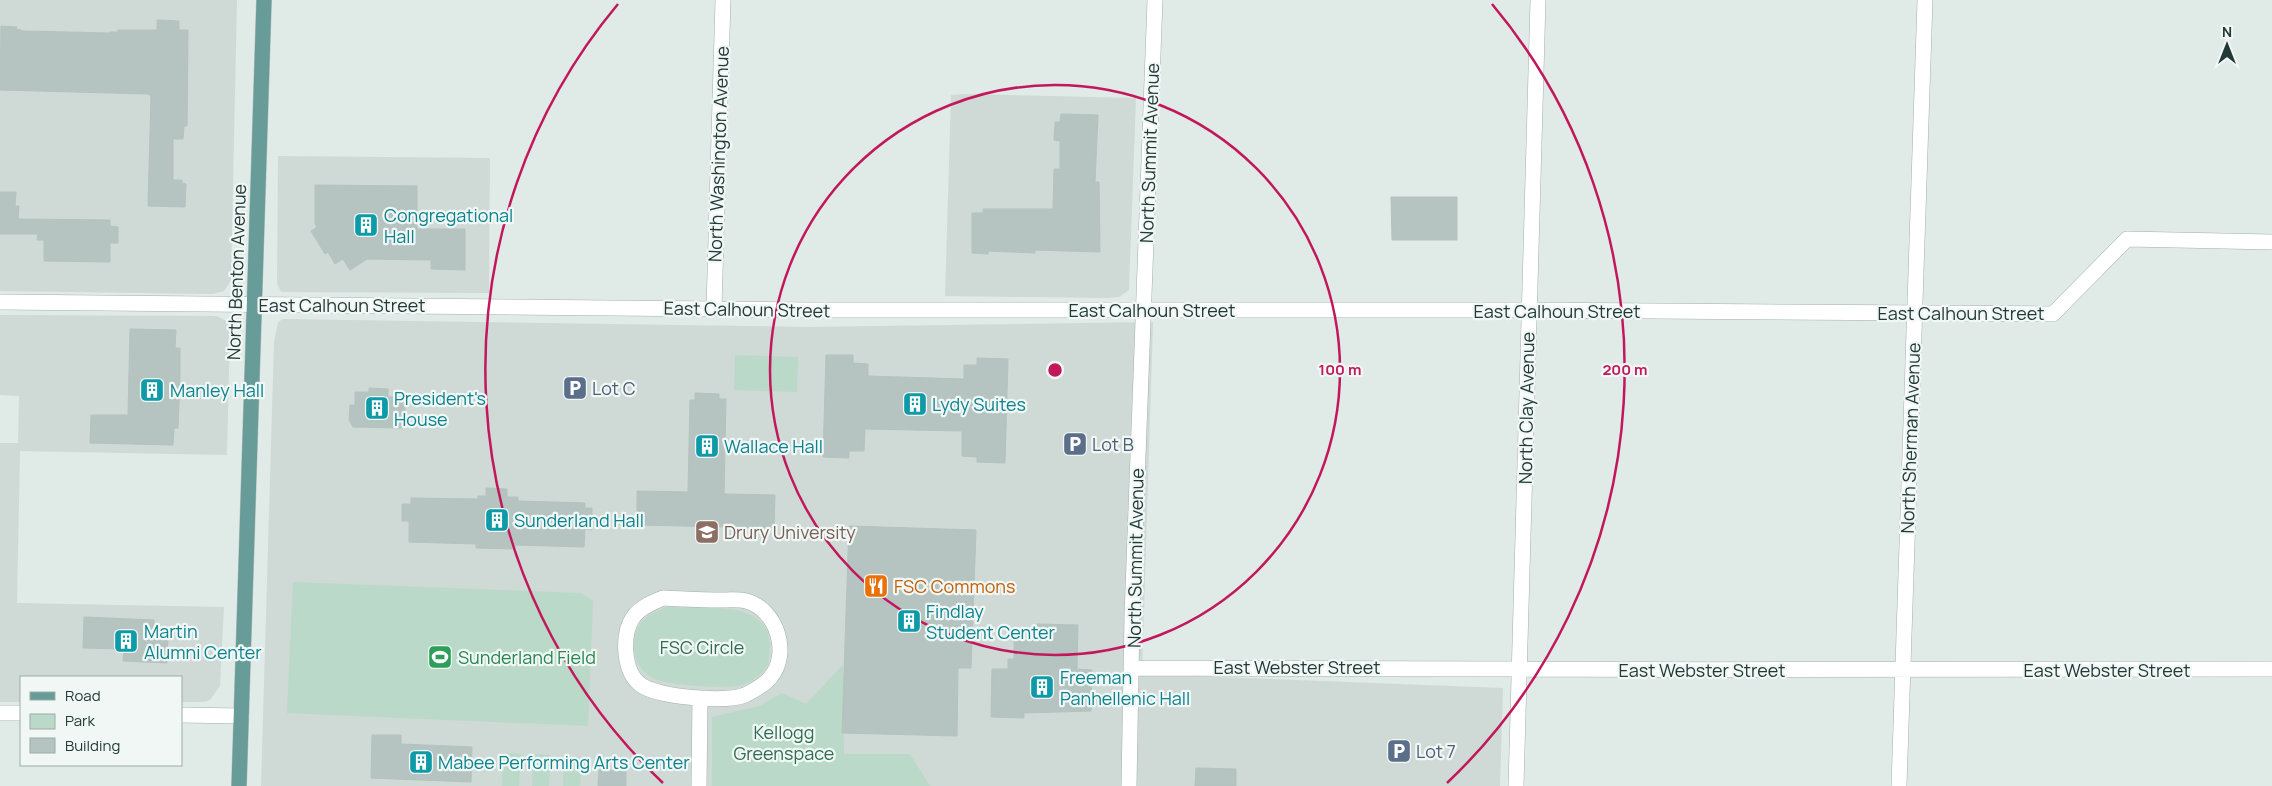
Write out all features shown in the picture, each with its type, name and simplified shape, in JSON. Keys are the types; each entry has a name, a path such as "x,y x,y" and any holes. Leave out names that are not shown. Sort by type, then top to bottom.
{"main road":[{"name":"North Benton Avenue","path":"239,786 264,0"}],"street":[{"name":"North Washington Avenue","path":"714,308 723,0"},
{"name":"North Summit Avenue","path":"1129,786 1133,668 1132,618 1155,0"},
{"name":"North Clay Avenue","path":"1516,786 1538,0"},
{"name":"North Sherman Avenue","path":"1899,786 1901,672 1925,0"},
{"name":"East Calhoun Street","path":"0,302 714,308 1528,310 2053,314 2127,240 2272,242"},
{"path":"663,598 746,601 768,615 778,630 780,649 778,663 770,678 757,689 742,696 700,698 658,693 641,685 631,674 627,663 628,628 634,616 648,604 663,598"},
{"name":"East Webster Street","path":"1133,668 1316,666 1901,672 2272,669"},
{"path":"700,698 700,786"},
{"path":"0,713 20,713"},
{"path":"182,715 241,716"}],"shaded area":[{"path":"0,0 237,0 231,280 224,291 213,294 0,291"},
{"path":"951,95 1136,98 1129,290 1119,297 1108,298 945,296"},
{"path":"278,156 490,158 489,293 281,292 277,283"},
{"path":"0,315 217,316 228,322 230,329 227,455 20,451 17,603 224,607 220,686 210,700 182,702 182,676 20,676 20,702 0,702 0,443 18,443 19,396 0,395"},
{"name":"Drury University","path":"283,319 809,327 1153,322 1142,674 1503,688 1500,786 261,786 274,342 278,322"}],"green space":[{"path":"735,355 798,357 797,392 734,390"},
{"name":"Sunderland Field","path":"293,582 581,593 593,601 588,726 287,713"},
{"name":"FSC Circle","path":"667,607 724,608 755,618 765,628 770,644 767,667 753,680 746,684 734,686 682,685 651,677 639,665 634,649 634,640 640,624 646,618"},
{"name":"Kellogg Greenspace","path":"843,665 844,754 910,754 930,786 712,786 712,717 759,706 782,693 806,704"},
{"path":"503,753 521,754 519,786 502,786"},
{"path":"534,754 551,755 549,786 532,786"},
{"path":"564,756 582,757 580,786 563,786"}],"building":[{"path":"157,20 179,21 179,30 188,30 187,126 184,126 183,139 173,139 173,180 182,180 182,183 186,184 185,207 148,206 151,96 148,94 0,90 1,26 17,27 16,29 24,31 110,33 118,32 118,30 157,30"},
{"path":"1061,114 1098,115 1095,182 1099,182 1100,252 1035,250 1035,253 988,251 988,254 972,253 972,213 983,213 983,209 1053,209 1054,169 1060,169 1060,141 1054,140 1055,122 1060,122"},
{"name":"Congregational Hall","path":"315,185 417,186 417,229 465,229 465,270 431,269 431,260 367,259 350,270 343,259 335,264 328,252 325,254 311,231 317,227 315,224"},
{"path":"0,192 16,192 15,206 19,206 18,219 110,220 110,226 118,227 118,243 110,243 110,262 44,261 44,240 37,240 38,234 0,234"},
{"path":"1391,197 1457,197 1457,240 1392,240"},
{"name":"Manley Hall","path":"130,329 176,330 175,348 180,348 180,378 178,428 174,428 173,445 90,443 91,415 128,415"},
{"name":"Lydy Suites","path":"826,355 853,355 853,363 868,364 868,376 964,379 964,365 977,365 977,358 1008,359 1005,463 977,462 977,457 962,456 962,431 865,429 864,451 849,451 849,458 823,457"},
{"name":"President's House","path":"369,388 388,389 388,397 405,397 405,428 353,427 349,420 350,405 355,405 355,392 369,392"},
{"name":"Wallace Hall","path":"695,393 719,394 719,399 726,399 724,494 775,495 774,528 637,525 637,491 688,492 690,400 695,400"},
{"name":"Sunderland Hall","path":"486,488 507,489 507,497 518,497 518,501 585,503 585,508 592,508 592,530 585,529 584,547 515,545 515,549 476,548 476,544 409,542 409,521 402,521 402,504 411,504 411,498 478,499 478,496 486,496"},
{"name":"Findlay Student Center","path":"849,526 976,530 971,668 958,668 957,736 842,733"},
{"name":"Martin Alumni Center","path":"84,617 154,620 153,634 168,634 167,663 123,661 124,649 83,648"},
{"name":"Freeman Panhellenic Hall","path":"1037,624 1078,625 1077,669 1092,670 1091,711 1024,713 1024,718 991,717 992,669 1008,669 1008,659 1014,659 1014,640 1036,641"},
{"name":"Mabee Performing Arts Center","path":"372,735 401,735 401,744 472,747 471,782 371,778"},
{"path":"1196,768 1236,769 1236,786 1195,786"},
{"path":"599,770 626,771 626,786 598,786"}],"place":[{"name":"Congregational Hall","path":"366,225"},
{"name":"Lot C","path":"575,388"},
{"name":"Manley Hall","path":"152,390"},
{"name":"Lydy Suites","path":"915,404"},
{"name":"President's House","path":"377,408"},
{"name":"Lot B","path":"1075,444"},
{"name":"Wallace Hall","path":"707,446"},
{"name":"Sunderland Hall","path":"497,520"},
{"name":"Drury University","path":"707,532"},
{"name":"FSC Commons","path":"876,586"},
{"name":"Findlay Student Center","path":"909,621"},
{"name":"Martin Alumni Center","path":"126,641"},
{"name":"Sunderland Field","path":"440,657"},
{"name":"Freeman Panhellenic Hall","path":"1042,687"},
{"name":"Lot 7","path":"1399,751"},
{"name":"Mabee Performing Arts Center","path":"421,762"}]}
